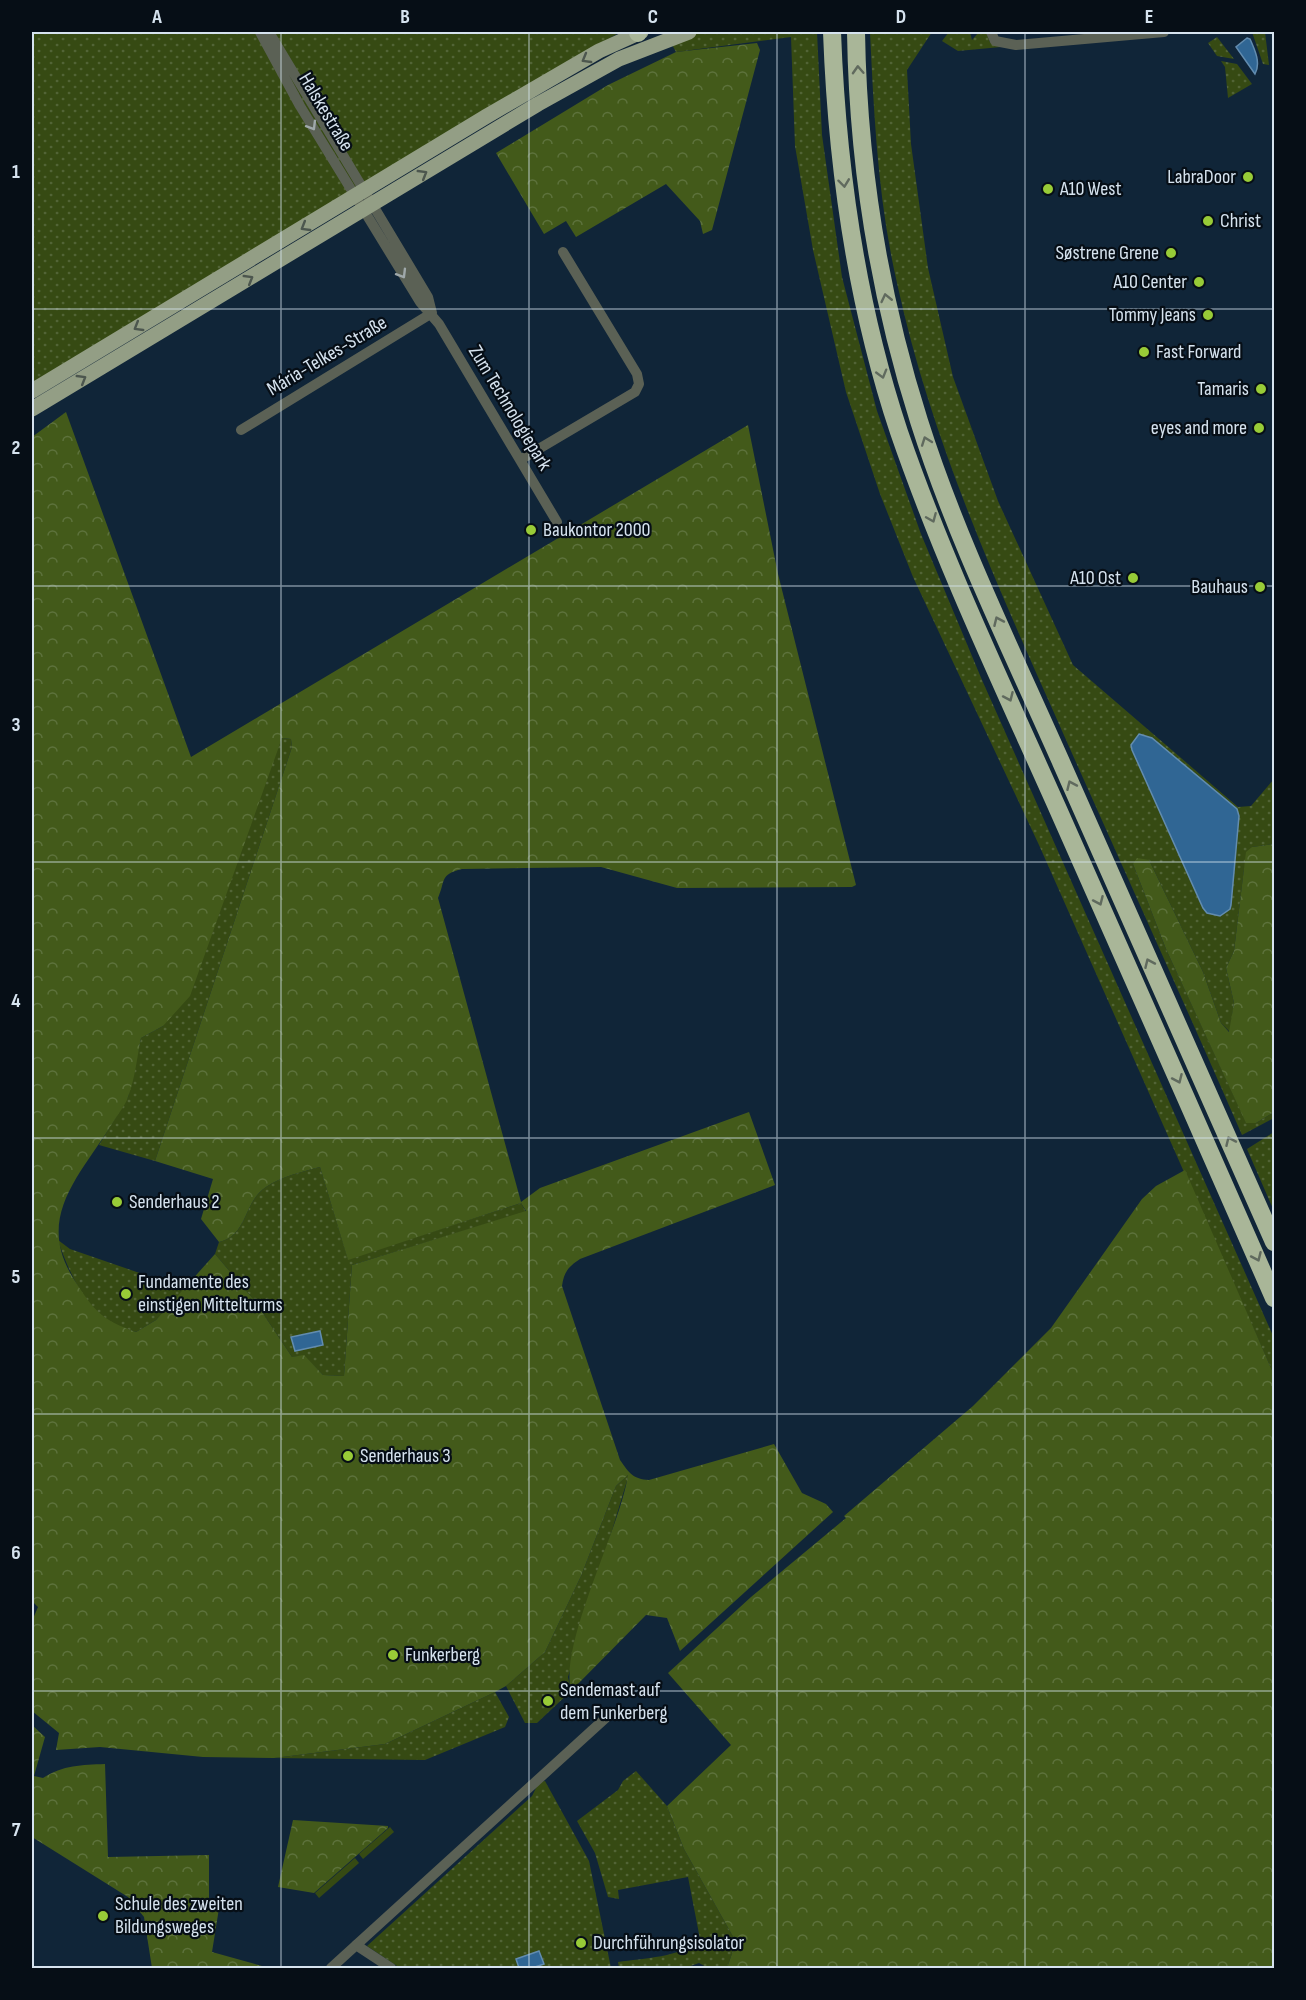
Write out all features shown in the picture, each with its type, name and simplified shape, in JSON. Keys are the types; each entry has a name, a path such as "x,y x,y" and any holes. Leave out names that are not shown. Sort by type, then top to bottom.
{"highway":[{"path":"832,32 839,139 860,285 899,431 929,512 978,628 1275,1298"},
{"path":"856,32 868,203 889,310 919,422 949,504 996,617 1275,1242"}],"main road":[{"path":"32,409 589,57 640,36 689,32"},
{"path":"32,391 364,200"}],"street":[{"name":"Halskestraße","path":"260,32 300,106 364,200"},
{"name":"Halskestraße","path":"269,32 364,200"},
{"path":"991,32 995,41 1016,45 1164,32"},
{"name":"Zum Technologiepark","path":"364,200 420,302 432,313 557,522"},
{"path":"520,460 635,392 639,384 637,374 563,252"},
{"name":"Mária-Telkes-Straße","path":"241,430 432,313"},
{"path":"331,1968 610,1714"},
{"path":"356,1945 391,1968"}],"green space":[{"path":"32,32 620,32 32,385"},
{"path":"665,32 817,32 822,135 842,277 877,411 921,534 982,680 1274,1338 1274,1375 1039,845 913,577 880,494 846,392 813,250 795,146 791,37 676,52"},
{"path":"870,32 932,32 907,70 911,144 928,268 953,377 998,501 1073,665 1238,807 1251,806 1274,779 1274,844 1252,847 1244,869 1234,951 1226,968 1234,1003 1230,1032 1221,1023 1203,972 1149,860 1133,864 1166,949 1246,1122 1256,1123 1274,1112 1274,1118 1242,1135 1008,609 945,449 911,339 885,221 875,126","holes":["1152,738 1237,809 1239,816 1231,905"]},
{"path":"949,32 970,32 972,40 979,32 986,32 990,42 1001,47 958,51 942,41"},
{"path":"1252,32 1265,32 1269,65 1263,64"},
{"path":"1217,37 1234,59 1217,56 1208,43"},
{"path":"757,43 760,50 712,230 703,234 700,221 666,184 576,237 566,221 544,234 496,153 608,85 676,52"},
{"path":"1221,61 1237,64 1252,84 1228,98 1225,67"},
{"path":"66,412 191,757 748,425 778,574 856,885 852,887 677,888 601,867 462,869 446,876 438,898 521,1202 540,1188 749,1112 775,1185 580,1259 567,1270 563,1281 562,1286 620,1460 632,1475 649,1480 774,1444 802,1493 826,1504 833,1512 680,1651 667,1618 646,1615 571,1691 570,1670 574,1645 592,1585 623,1498 628,1475 616,1486 581,1576 545,1652 506,1686 385,1744 274,1758 203,1757 100,1747 56,1750 59,1733 32,1711 32,1621 38,1607 32,1601 32,437","holes":["282,738 291,739 292,747 155,1161 213,1179 201,1219 219,1242 228,1239 241,1226 253,1201 266,1187 285,1177 320,1167 348,1260 521,1203 526,1211 352,1265 344,1376 323,1375 304,1355 292,1357 254,1300 215,1254 156,1320 136,1332 107,1318 88,1300 63,1258 59,1237 60,1218 75,1180 127,1100 141,1038 163,1026 190,996"]},
{"path":"282,738 291,739 292,747 155,1161 99,1145 128,1097 141,1038 163,1026"},
{"path":"1274,844 1274,1112 1256,1123 1246,1123 1166,949 1133,864 1137,858 1149,860 1203,972 1221,1023 1229,1032 1234,1003 1226,968 1234,951 1246,852 1252,847"},
{"path":"1274,1132 1274,1211 1247,1149"},
{"path":"320,1167 348,1259 521,1203 526,1212 352,1265 344,1376 323,1375 304,1356 292,1357 254,1300 215,1254 219,1242 228,1239 241,1226 253,1201 266,1187 285,1177"},
{"path":"1185,1170 1274,1375 1274,1968 727,1968 736,1942 684,1849 667,1806 731,1745 668,1673 751,1597 846,1518 844,1516 973,1406 1051,1328 1142,1199 1156,1186"},
{"path":"58,1240 70,1249 186,1289 156,1320 136,1332 115,1325 100,1316 84,1297 71,1274"},
{"path":"629,1474 568,1677 571,1691 537,1723 525,1723 506,1686 545,1652 581,1576 616,1486"},
{"path":"495,1692 509,1717 505,1727 425,1760 274,1758 385,1744"},
{"path":"32,1725 45,1737 34,1776 43,1778 65,1768 105,1764 108,1857 209,1855 209,1901 220,1902 212,1952 269,1968 152,1968 144,1917 128,1897 32,1837"},
{"path":"636,1771 667,1806 684,1849 736,1942 727,1968 708,1968 699,1963 685,1968 619,1968 618,1962 672,1954 700,1939 688,1877 618,1890 619,1899 608,1897 595,1853 577,1821 618,1790 623,1781"},
{"path":"545,1781 589,1861 611,1968 400,1968 367,1946 532,1796 539,1782"},
{"path":"293,1820 388,1826 388,1828 314,1893 278,1887"},
{"path":"390,1827 394,1832 363,1859 359,1854"},
{"path":"355,1858 359,1863 319,1898 315,1893"}],"water":[{"path":"1247,38 1250,39 1257,56 1255,74 1236,47"},
{"path":"1139,734 1152,738 1237,809 1239,816 1231,905 1230,909 1220,916 1207,913 1203,908 1132,750 1131,745"},
{"path":"320,1331 323,1345 295,1351 291,1337"},
{"path":"539,1951 544,1964 532,1968 519,1968 516,1959"}],"place":[{"name":"LabraDoor","path":"1248,177"},
{"name":"A10 West","path":"1048,189"},
{"name":"Christ","path":"1208,221"},
{"name":"Søstrene Grene","path":"1171,253"},
{"name":"A10 Center","path":"1199,282"},
{"name":"Tommy Jeans","path":"1208,315"},
{"name":"Fast Forward","path":"1144,352"},
{"name":"Tamaris","path":"1261,389"},
{"name":"eyes and more","path":"1259,428"},
{"name":"Baukontor 2000","path":"531,530"},
{"name":"A10 Ost","path":"1133,578"},
{"name":"Bauhaus","path":"1260,587"},
{"name":"Senderhaus 2","path":"117,1202"},
{"name":"Fundamente des einstigen Mittelturms","path":"126,1294"},
{"name":"Senderhaus 3","path":"348,1456"},
{"name":"Funkerberg","path":"393,1655"},
{"name":"Sendemast auf dem Funkerberg","path":"548,1701"},
{"name":"Schule des zweiten Bildungsweges","path":"103,1916"},
{"name":"Durchführungsisolator","path":"581,1943"}]}
